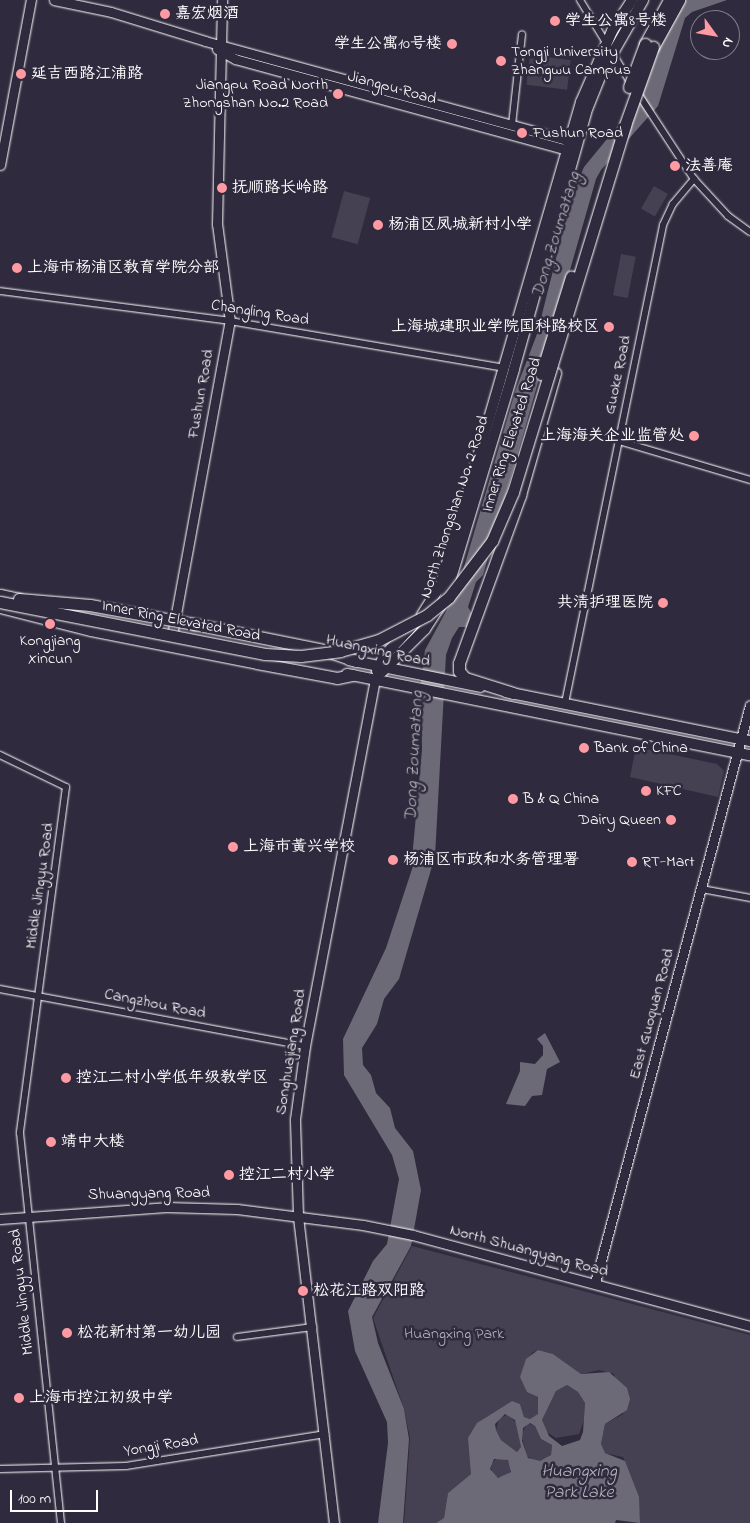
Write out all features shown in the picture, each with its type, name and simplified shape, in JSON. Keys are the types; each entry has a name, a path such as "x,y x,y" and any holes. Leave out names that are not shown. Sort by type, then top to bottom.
{"highway":[{"name":"Inner Ring Elevated Road","path":"0,595 272,648 299,648 338,645 380,632 409,618 443,592 472,559 499,510 634,74 645,44 670,0"},
{"name":"Inner Ring Elevated Road","path":"0,602 264,654 293,656 322,654 361,646 394,634 420,619 466,580 492,541 505,514 646,62 679,0"},
{"path":"513,693 471,681 459,671 459,663 530,464 591,237"},
{"path":"19,599 90,605 194,624 324,650 356,661"},
{"path":"0,606 132,638 334,678 353,676"}],"main road":[{"name":"North Zhongshan No. 2 Road","path":"375,680 382,668 425,629 445,598 591,74 605,45 632,0"},
{"name":"North Zhongshan No. 2 Road","path":"572,146 611,54 643,0"},
{"name":"Huangxing Road","path":"0,589 356,661 420,682"},
{"name":"Huangxing Road","path":"0,606 375,680 420,682 513,693 746,741"},
{"name":"Huangxing Road","path":"446,686 750,755"}],"street":[{"path":"0,165 31,0"},
{"name":"Jiangpu Road","path":"54,0 110,12 205,41 245,62 572,146"},
{"name":"Fushun Road","path":"171,641 230,321 216,224 222,0"},
{"path":"580,0 605,45 694,179 728,216 750,232"},
{"path":"512,125 522,35"},
{"name":"Guoke Road","path":"565,703 663,225 673,204 694,179"},
{"name":"Changling Road","path":"0,291 230,321 510,368"},
{"path":"619,441 750,480"},
{"name":"Songhuajiang Road","path":"334,1523 313,1328 298,1216 295,1119 304,1046 375,680"},
{"name":"East Guoquan Road","path":"594,1283 739,753 746,741 750,705"},
{"name":"Middle Jingyu Road","path":"0,755 62,782 66,790 20,1124 27,1216 61,1523"},
{"path":"702,889 750,898"},
{"name":"Cangzhou Road","path":"0,989 304,1046"},
{"name":"Shuangyang Road","path":"0,1219 166,1207 237,1209 298,1216"},
{"name":"North Shuangyang Road","path":"298,1216 413,1235 750,1326"},
{"path":"237,1337 313,1328"},
{"name":"Yongji Road","path":"0,1469 55,1470 126,1466 325,1434"}],"green space":[{"path":"530,55 571,60 567,90 526,85"},
{"path":"654,186 668,194 655,217 641,209"},
{"path":"344,191 370,198 358,244 332,237"},
{"path":"621,254 636,257 628,298 613,295"},
{"path":"636,747 717,764 724,771 718,797 630,777"},
{"name":"Huangxing Park","path":"412,1246 750,1335 750,1523 640,1523 638,1497 623,1457 604,1453 601,1444 605,1424 623,1414 614,1374 599,1370 581,1374 553,1354 538,1350 532,1353 520,1377 532,1394 538,1397 539,1414 530,1419 524,1417 520,1404 512,1401 483,1419 471,1458 471,1474 448,1493 444,1518 436,1523 404,1523 410,1438 404,1409 373,1318"},
{"path":"567,1385 578,1392 585,1403 584,1420 579,1434 556,1438 545,1431 542,1420 556,1391"},
{"path":"508,1414 516,1423 521,1447 517,1452 501,1440 496,1430 499,1419"},
{"path":"528,1423 535,1426 541,1439 552,1445 551,1455 544,1460 535,1462 527,1456 521,1434"},
{"path":"501,1458 508,1461 511,1468 508,1475 501,1478 494,1475 491,1468 494,1461"}],"water":[{"path":"681,0 727,0 698,10 690,10 690,14 685,18 658,106 601,170 596,179 483,575 476,582 468,607 472,614 467,627 459,627 452,638 446,655 435,856 399,979 384,999 377,1024 362,1048 363,1065 371,1075 376,1093 390,1108 395,1128 413,1151 421,1190 411,1246 372,1317 378,1343 404,1409 409,1439 403,1523 378,1523 388,1443 387,1422 355,1351 348,1311 373,1261 387,1244 399,1179 392,1155 344,1075 343,1039 386,948 415,860 412,859 422,750 421,682 425,650 457,591 516,389 537,334 572,195 584,167 621,122"},
{"path":"545,1033 560,1062 547,1069 542,1095 532,1096 525,1106 506,1104 520,1071 520,1062 535,1064 543,1055 543,1046 537,1039"},
{"name":"Huangxing Park Lake","path":"538,1350 553,1354 581,1374 609,1372 627,1388 630,1399 627,1410 605,1424 601,1444 605,1453 625,1461 639,1497 640,1523 616,1520 615,1523 436,1523 444,1518 448,1493 471,1474 468,1438 477,1423 512,1401 520,1404 524,1417 530,1419 538,1414 538,1397 527,1392 520,1377 526,1359","holes":["567,1385 578,1392 585,1403 583,1432 580,1440 562,1446 549,1436 542,1420 556,1391","505,1414 515,1420 521,1447 517,1452 501,1440 495,1424","530,1423 535,1426 541,1439 552,1445 551,1455 540,1461 528,1458 522,1441 523,1428","494,1459 508,1460 511,1472 498,1478 490,1469"]}],"place":[{"name":"嘉宏烟酒","path":"165,14"},
{"name":"学生公寓8号楼","path":"555,21"},
{"name":"学生公寓10号楼","path":"452,44"},
{"name":"Tongji University Zhangwu Campus","path":"501,61"},
{"name":"延吉西路江浦路","path":"21,74"},
{"name":"Jiangpu Road North Zhongshan No.2 Road","path":"338,94"},
{"name":"Fushun Road","path":"522,133"},
{"name":"法善庵","path":"675,166"},
{"name":"抚顺路长岭路","path":"222,188"},
{"name":"杨浦区凤城新村小学","path":"378,225"},
{"name":"上海市杨浦区教育学院分部","path":"17,268"},
{"name":"上海城建职业学院国科路校区","path":"609,327"},
{"name":"上海海关企业监管处","path":"694,436"},
{"name":"共清护理医院","path":"663,603"},
{"name":"Kongjiang Xincun","path":"50,624"},
{"name":"Bank of China","path":"584,748"},
{"name":"KFC","path":"646,791"},
{"name":"B & Q China","path":"513,799"},
{"name":"Dairy Queen","path":"671,820"},
{"name":"上海市黄兴学校","path":"233,847"},
{"name":"杨浦区市政和水务管理署","path":"393,860"},
{"name":"RT-Mart","path":"632,862"},
{"name":"控江二村小学低年级教学区","path":"66,1078"},
{"name":"靖中大楼","path":"51,1142"},
{"name":"控江二村小学","path":"229,1175"},
{"name":"松花江路双阳路","path":"303,1291"},
{"name":"松花新村第一幼儿园","path":"67,1333"},
{"name":"上海市控江初级中学","path":"19,1398"}],"water label":[{"name":"Dong Zoumatang","path":"557,235"},
{"name":"Dong Zoumatang","path":"415,756"}]}
